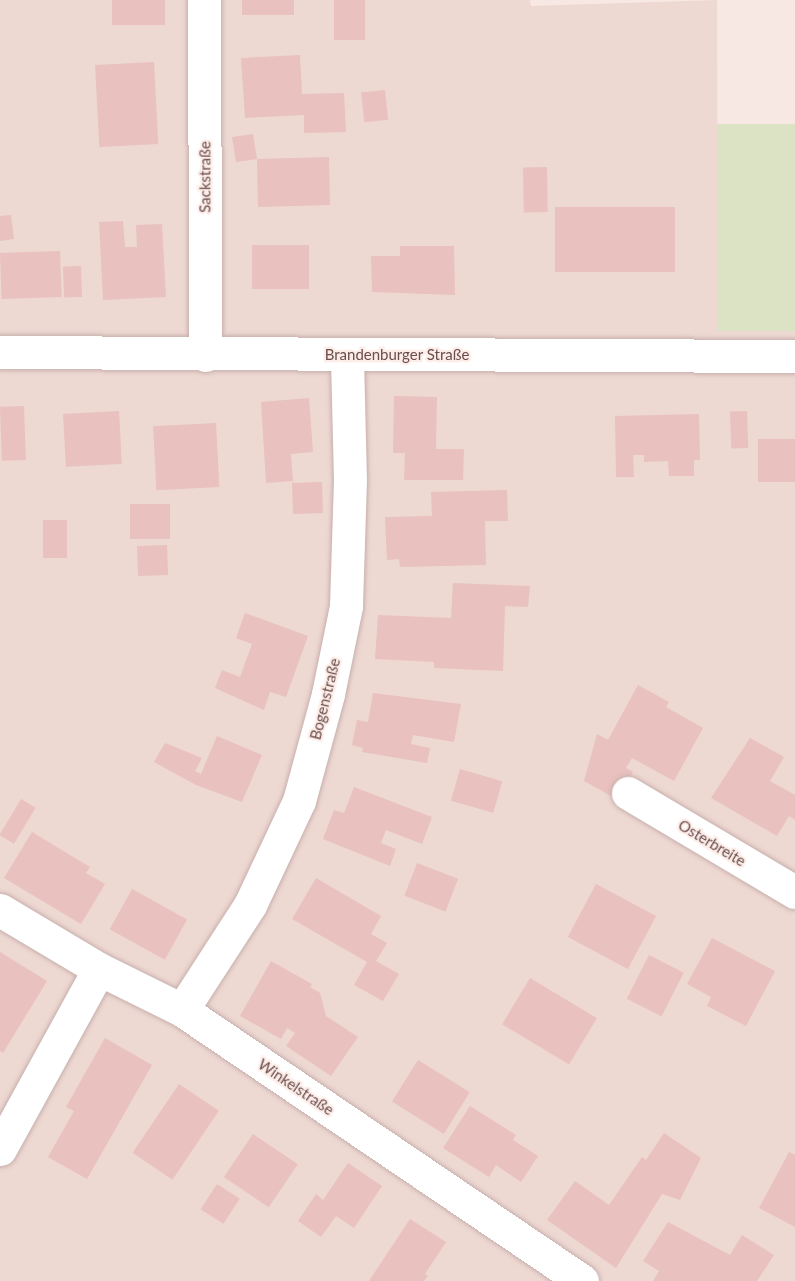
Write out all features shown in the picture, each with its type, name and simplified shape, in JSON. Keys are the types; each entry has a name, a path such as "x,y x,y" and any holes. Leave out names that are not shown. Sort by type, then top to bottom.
{"street":[{"name":"Sackstraße","path":"204,0 205,355"},
{"name":"Brandenburger Straße","path":"0,352 347,356 795,356"},
{"name":"Bogenstraße","path":"182,1010 250,905 294,812 328,694 346,606 350,481 347,356"},
{"name":"Osterbreite","path":"628,793 795,892"},
{"name":"Winkelstraße","path":"0,910 99,969 182,1010 582,1281"},
{"path":"0,1149 99,969"}],"shaded area":[{"path":"0,0 530,0 531,6 717,0 718,329 795,331 795,1281 0,1281"}],"green space":[{"path":"717,124 795,124 795,331 717,331"}],"building":[{"path":"112,0 165,0 165,25 112,25"},
{"path":"242,0 294,0 294,15 242,15"},
{"path":"334,0 365,0 365,40 334,40"},
{"path":"300,55 302,94 344,93 346,132 304,133 304,115 245,118 241,58"},
{"path":"154,62 158,144 99,147 95,65"},
{"path":"385,90 388,120 364,122 361,93"},
{"path":"253,134 257,159 236,162 232,137"},
{"path":"329,157 330,205 258,207 257,159"},
{"path":"523,167 547,167 548,212 524,212"},
{"path":"555,207 675,207 675,272 555,272"},
{"path":"11,215 14,239 0,241 0,216"},
{"path":"123,221 125,247 137,247 136,225 162,224 166,297 103,300 99,222"},
{"path":"252,245 309,245 309,289 252,289"},
{"path":"400,246 454,246 455,295 372,292 371,256 400,256"},
{"path":"60,251 62,297 2,299 0,253"},
{"path":"81,266 82,297 64,298 63,267"},
{"path":"394,396 437,397 436,449 464,449 463,480 404,480 405,453 393,453"},
{"path":"309,398 313,452 291,454 293,481 266,483 261,402"},
{"path":"24,406 26,460 2,461 0,407"},
{"path":"119,411 122,464 66,467 63,414"},
{"path":"747,411 748,448 731,449 730,412"},
{"path":"699,414 700,460 694,460 694,476 669,476 668,461 644,462 644,455 633,455 634,477 616,477 615,416"},
{"path":"216,423 219,487 156,490 153,426"},
{"path":"758,439 795,439 795,482 758,482"},
{"path":"322,482 323,513 293,514 292,483"},
{"path":"507,490 508,521 485,521 486,565 400,567 399,559 387,560 385,517 432,516 431,492"},
{"path":"130,504 170,504 170,539 130,539"},
{"path":"43,520 67,520 67,558 43,558"},
{"path":"167,545 168,575 138,576 137,546"},
{"path":"453,583 530,586 528,607 505,606 503,671 434,668 434,662 375,659 378,615 451,618"},
{"path":"245,613 308,636 286,697 270,692 264,710 215,688 222,670 240,677 252,644 236,638"},
{"path":"638,685 669,702 666,707 703,728 674,781 632,758 626,768 633,772 618,800 584,781 597,734 608,740"},
{"path":"373,693 461,704 454,742 413,735 411,744 430,748 427,763 362,752 363,748 352,745 357,720 368,722"},
{"path":"217,736 262,755 242,802 196,785 154,762 165,743 202,758 195,771 201,774"},
{"path":"750,738 784,757 770,781 795,795 795,820 789,816 777,836 711,798"},
{"path":"460,769 502,781 493,813 451,801"},
{"path":"354,787 432,817 422,844 386,830 381,843 396,849 390,866 323,839 334,810 344,813"},
{"path":"21,799 36,808 14,844 0,834"},
{"path":"32,832 90,867 86,873 105,884 81,924 4,878"},
{"path":"417,863 458,879 446,911 404,896"},
{"path":"316,878 381,916 371,934 387,943 376,961 399,974 383,1001 354,985 367,962 292,919"},
{"path":"596,884 656,916 628,969 568,937"},
{"path":"132,889 187,920 165,960 110,929"},
{"path":"712,938 775,971 746,1026 707,1006 711,997 687,984"},
{"path":"0,952 47,981 3,1053 0,1051"},
{"path":"649,955 684,973 662,1016 627,999"},
{"path":"271,961 312,984 310,987 320,993 326,1016 358,1037 331,1076 286,1046 295,1033 287,1028 281,1039 240,1016"},
{"path":"530,978 597,1018 569,1064 502,1024"},
{"path":"105,1038 152,1065 87,1179 48,1157 74,1111 66,1107"},
{"path":"418,1060 470,1092 444,1134 392,1102"},
{"path":"179,1084 219,1111 172,1180 133,1153"},
{"path":"470,1106 516,1135 513,1140 538,1156 521,1182 496,1165 489,1177 443,1148"},
{"path":"664,1133 701,1158 680,1200 662,1194 616,1268 547,1220 575,1181 609,1205 642,1157 646,1160"},
{"path":"253,1134 298,1164 269,1207 224,1177"},
{"path":"789,1152 795,1155 795,1227 759,1208"},
{"path":"348,1163 382,1186 354,1228 336,1216 321,1237 298,1221 316,1194 323,1200"},
{"path":"217,1184 240,1199 223,1224 201,1209"},
{"path":"410,1219 446,1242 425,1274 428,1276 424,1281 369,1281"},
{"path":"668,1222 730,1255 742,1235 774,1255 757,1281 653,1281 659,1271 643,1261"}]}
